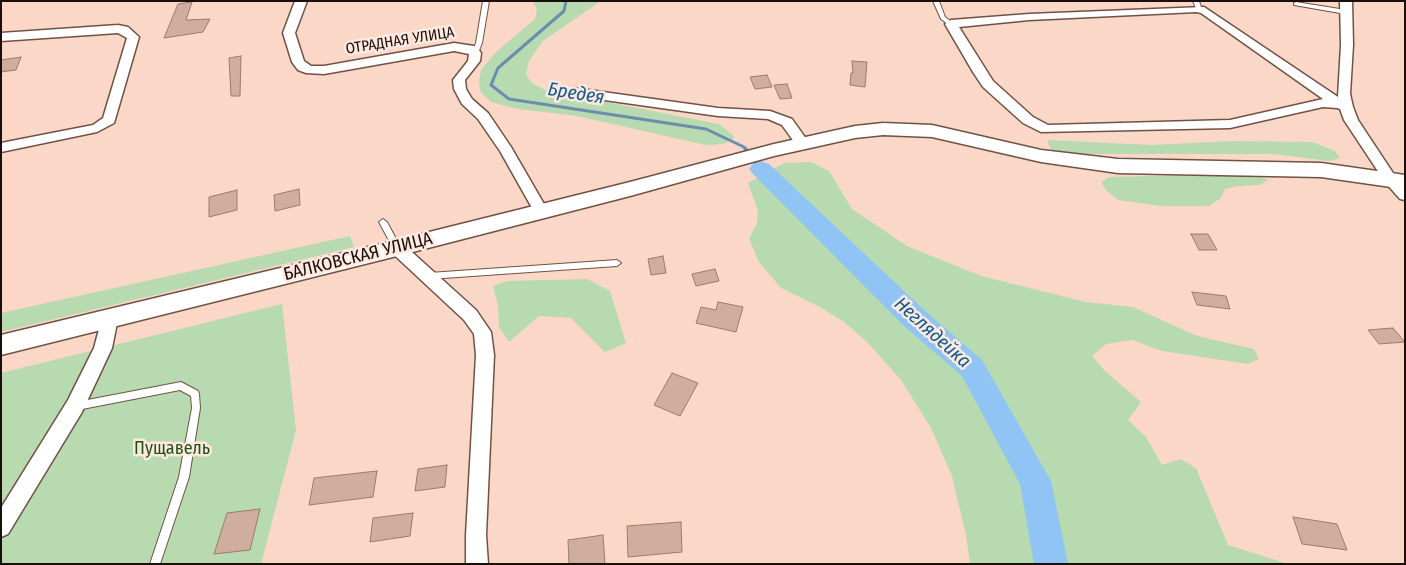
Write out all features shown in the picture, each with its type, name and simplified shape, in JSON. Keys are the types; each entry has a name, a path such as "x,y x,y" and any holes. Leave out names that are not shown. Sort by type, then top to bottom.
{"main road":[{"name":"БАЛКОВСКАЯ УЛИЦА","path":"1,345 397,248 802,143 855,132 907,129 932,131 1041,156 1118,166 1322,170 1398,180"}],"street":[{"name":"ОТРАДНАЯ УЛИЦА","path":"301,1 289,33 298,62 302,67 310,70 324,70 454,47 470,48 475,53 474,61 459,80 460,89 467,100 483,116 506,150 541,211"},
{"path":"1342,106 1323,103 1230,124 1046,129 1028,120 988,84 979,72 952,24 1197,5 1269,57 1342,106 1398,180 1405,195"},
{"path":"1342,106 1347,46 1346,7"},
{"path":"1,37 118,29 124,30 133,37 109,120 97,128 1,148"},
{"path":"574,92 718,112 770,115 787,122 802,143"},
{"path":"397,248 470,315 482,332 485,355 476,535 477,564"},
{"path":"1,527 75,406 103,348 110,318"}],"lane":[{"path":"475,53 479,43 486,1"},
{"path":"936,1 943,18 952,24"},
{"path":"1296,4 1346,7"},
{"path":"383,222 397,248"},
{"path":"427,276 617,263"},
{"path":"75,406 181,386 195,394 196,408 184,476 155,564"}],"green space":[{"path":"532,1 601,1 543,41 529,61 526,75 532,83 545,90 719,124 735,137 724,144 706,145 577,116 518,109 491,102 481,93 479,83 481,70 496,52 535,19 537,9"},
{"path":"1048,140 1152,145 1232,141 1312,142 1335,151 1340,158 1329,161 1273,154 1077,154 1052,150"},
{"path":"811,162 829,171 852,209 907,246 981,276 1086,302 1133,307 1197,336 1254,349 1259,359 1248,364 1162,351 1132,340 1106,344 1092,356 1105,371 1141,402 1128,420 1146,437 1162,465 1180,459 1196,468 1228,545 1288,564 970,564 966,535 952,476 931,428 901,380 867,342 844,322 820,307 781,288 759,262 749,239 757,223 758,211 748,183 784,163"},
{"path":"1251,174 1268,180 1260,185 1238,186 1225,189 1221,198 1209,206 1161,206 1118,200 1106,190 1101,182 1109,177"},
{"path":"350,236 354,247 1,332 1,313"},
{"path":"587,279 610,291 626,343 605,352 571,318 539,316 509,342 499,327 498,306 493,286 507,281"},
{"name":"Пущавель","path":"282,304 296,430 261,564 1,564 1,373"}],"building":[{"path":"192,2 186,20 210,19 203,32 164,38 178,4"},
{"path":"241,56 240,96 231,96 229,58"},
{"path":"21,57 16,70 1,72 1,60"},
{"path":"852,61 867,62 865,87 850,85 851,73 853,73"},
{"path":"767,75 772,87 755,89 750,77"},
{"path":"787,84 792,98 780,99 774,85"},
{"path":"299,189 300,205 275,211 274,195"},
{"path":"237,190 237,210 209,217 209,197"},
{"path":"1191,234 1208,234 1217,250 1199,250"},
{"path":"663,256 666,273 651,275 648,259"},
{"path":"715,269 719,281 696,286 692,274"},
{"path":"1192,292 1226,296 1230,309 1197,305"},
{"path":"718,302 743,307 736,332 696,323 701,307 716,310"},
{"path":"1393,328 1405,342 1379,344 1368,330"},
{"path":"672,373 698,383 680,416 654,405"},
{"path":"447,465 445,487 415,491 418,469"},
{"path":"377,471 373,497 309,505 314,478"},
{"path":"260,509 250,550 214,554 227,513"},
{"path":"413,513 410,536 370,542 373,518"},
{"path":"1293,517 1337,524 1347,550 1302,544"},
{"path":"681,522 682,552 628,557 627,526"},
{"path":"603,535 605,564 569,564 568,540"}],"waterway":[{"name":"Бредея","path":"566,1 564,11 498,68 491,85 509,99 706,129 744,147 747,151"},
{"name":"Бредея","path":"746,150 761,169"},
{"name":"Неглядейка","path":"761,169 914,318 972,368 1035,481 1051,564"}]}
